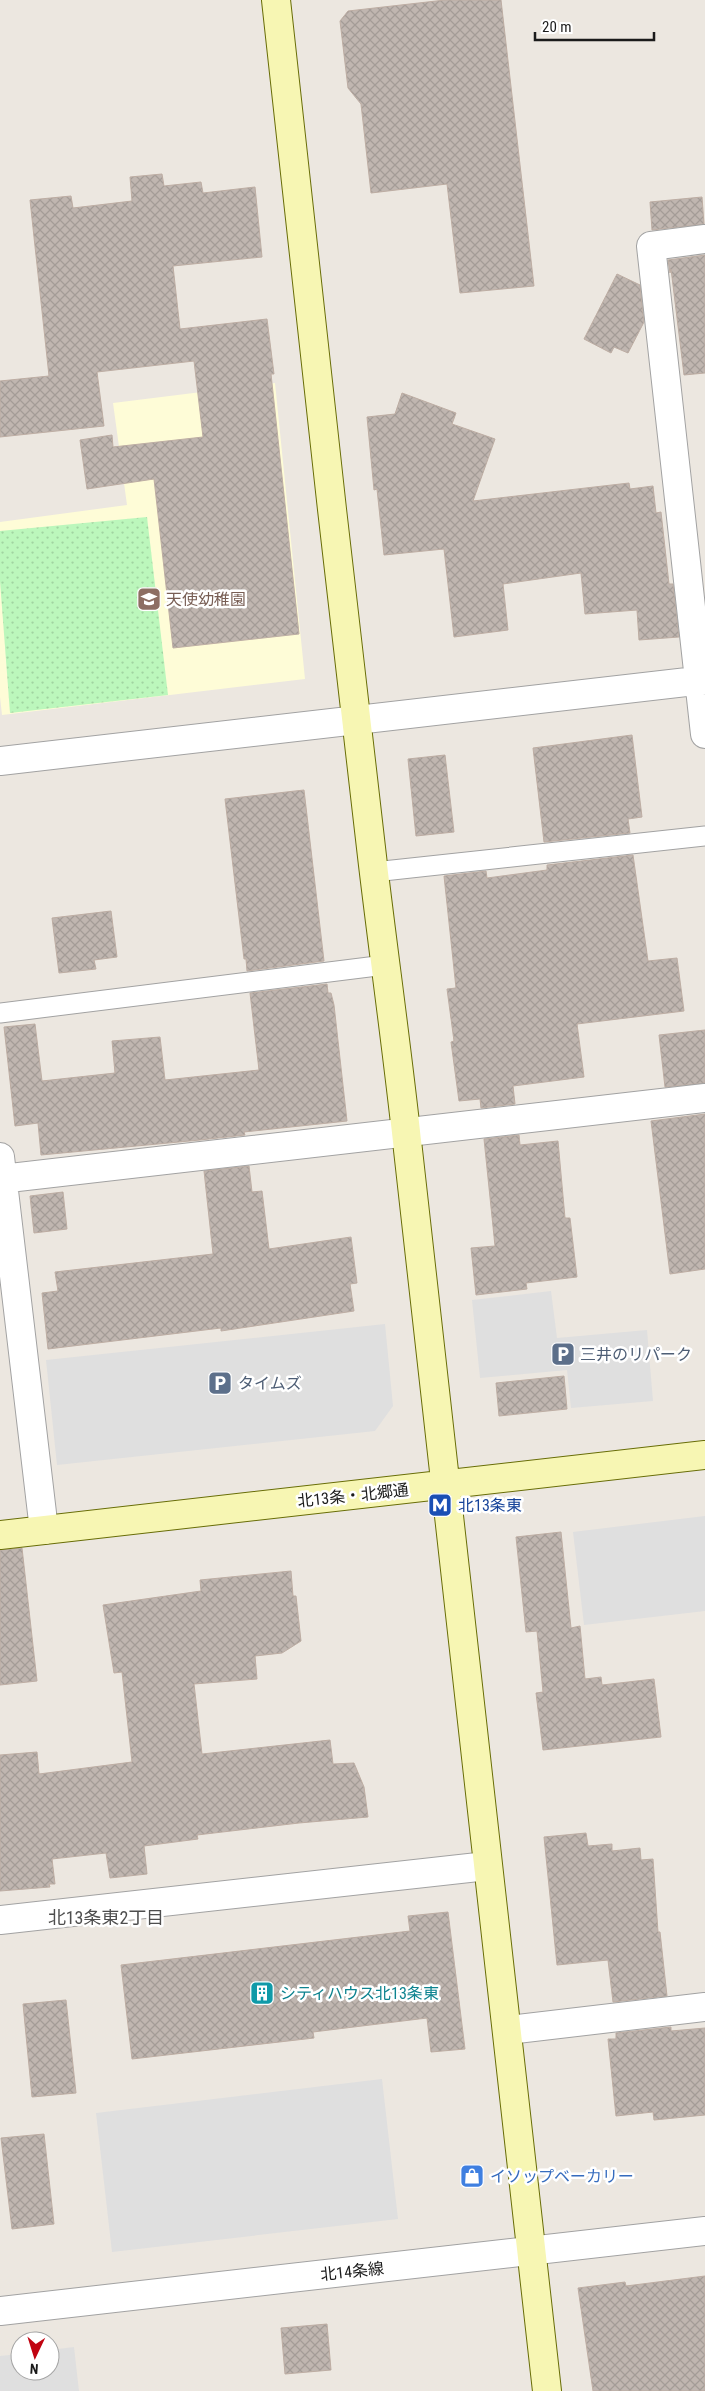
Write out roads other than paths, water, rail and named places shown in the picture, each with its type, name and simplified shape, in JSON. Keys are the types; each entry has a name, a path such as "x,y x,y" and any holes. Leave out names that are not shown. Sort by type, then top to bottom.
{"street":[{"path":"276,0 356,720 407,1134 487,1866 508,2030 530,2251 547,2391"},
{"path":"705,239 651,246 702,680 705,734"},
{"path":"0,760 702,680"},
{"path":"44,1530 1,1172 407,1134 705,1098"},
{"name":"北13条・北郷通","path":"0,1534 705,1455"},
{"path":"0,1920 487,1866"},
{"path":"508,2030 705,2007"},
{"name":"北14条線","path":"0,2311 705,2232"}],"lane":[{"path":"374,872 705,836"},
{"path":"0,1013 385,965"}],"place":[{"name":"天使幼稚園","path":"149,599"},
{"name":"三井のリパーク","path":"563,1354"},
{"name":"タイムズ","path":"220,1383"},
{"name":"北13条東","path":"440,1505"},
{"name":"シティハウス北13条東","path":"262,1993"},
{"name":"イソップベーカリー","path":"472,2176"}],"district":[{"name":"北13条東2丁目","path":"106,1918"}]}
